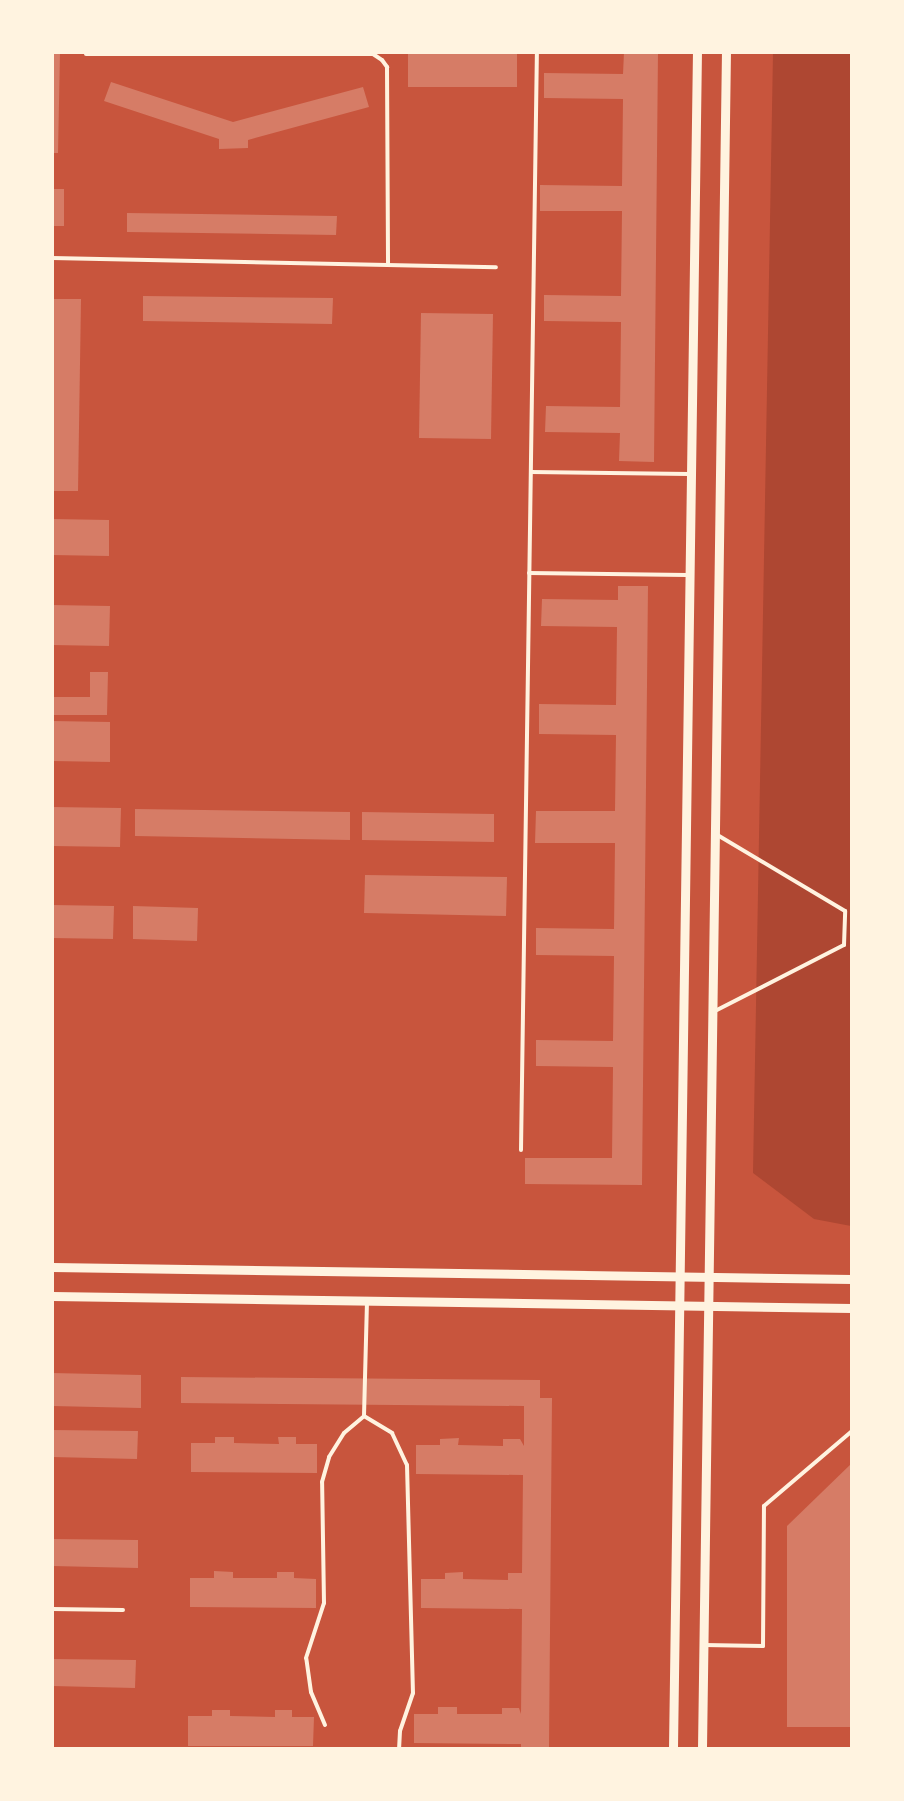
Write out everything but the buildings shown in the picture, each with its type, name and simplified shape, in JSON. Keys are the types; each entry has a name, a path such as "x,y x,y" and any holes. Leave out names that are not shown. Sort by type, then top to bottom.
{"main road":[{"path":"674,1749 698,52"},
{"path":"702,1749 726,52"},
{"path":"52,1268 852,1279"},
{"path":"52,1296 852,1308"}],"lane":[{"path":"521,1150 537,52"},
{"path":"86,54 373,54 382,60 387,67 388,265"},
{"path":"52,258 496,267"},
{"path":"531,472 691,474"},
{"path":"529,573 690,575"},
{"path":"712,1012 844,945 845,928 845,911 715,833"},
{"path":"845,928 852,929"},
{"path":"325,1725 310,1692 306,1658 324,1603 322,1482 329,1456 344,1433 364,1416 367,1301"},
{"path":"364,1416 392,1433 407,1465 413,1693 400,1731 399,1749"},
{"path":"703,1645 763,1646 764,1506 852,1431"},
{"path":"52,1609 123,1610"}],"shaded area":[{"path":"773,53 851,53 851,1226 814,1219 753,1173"}]}
